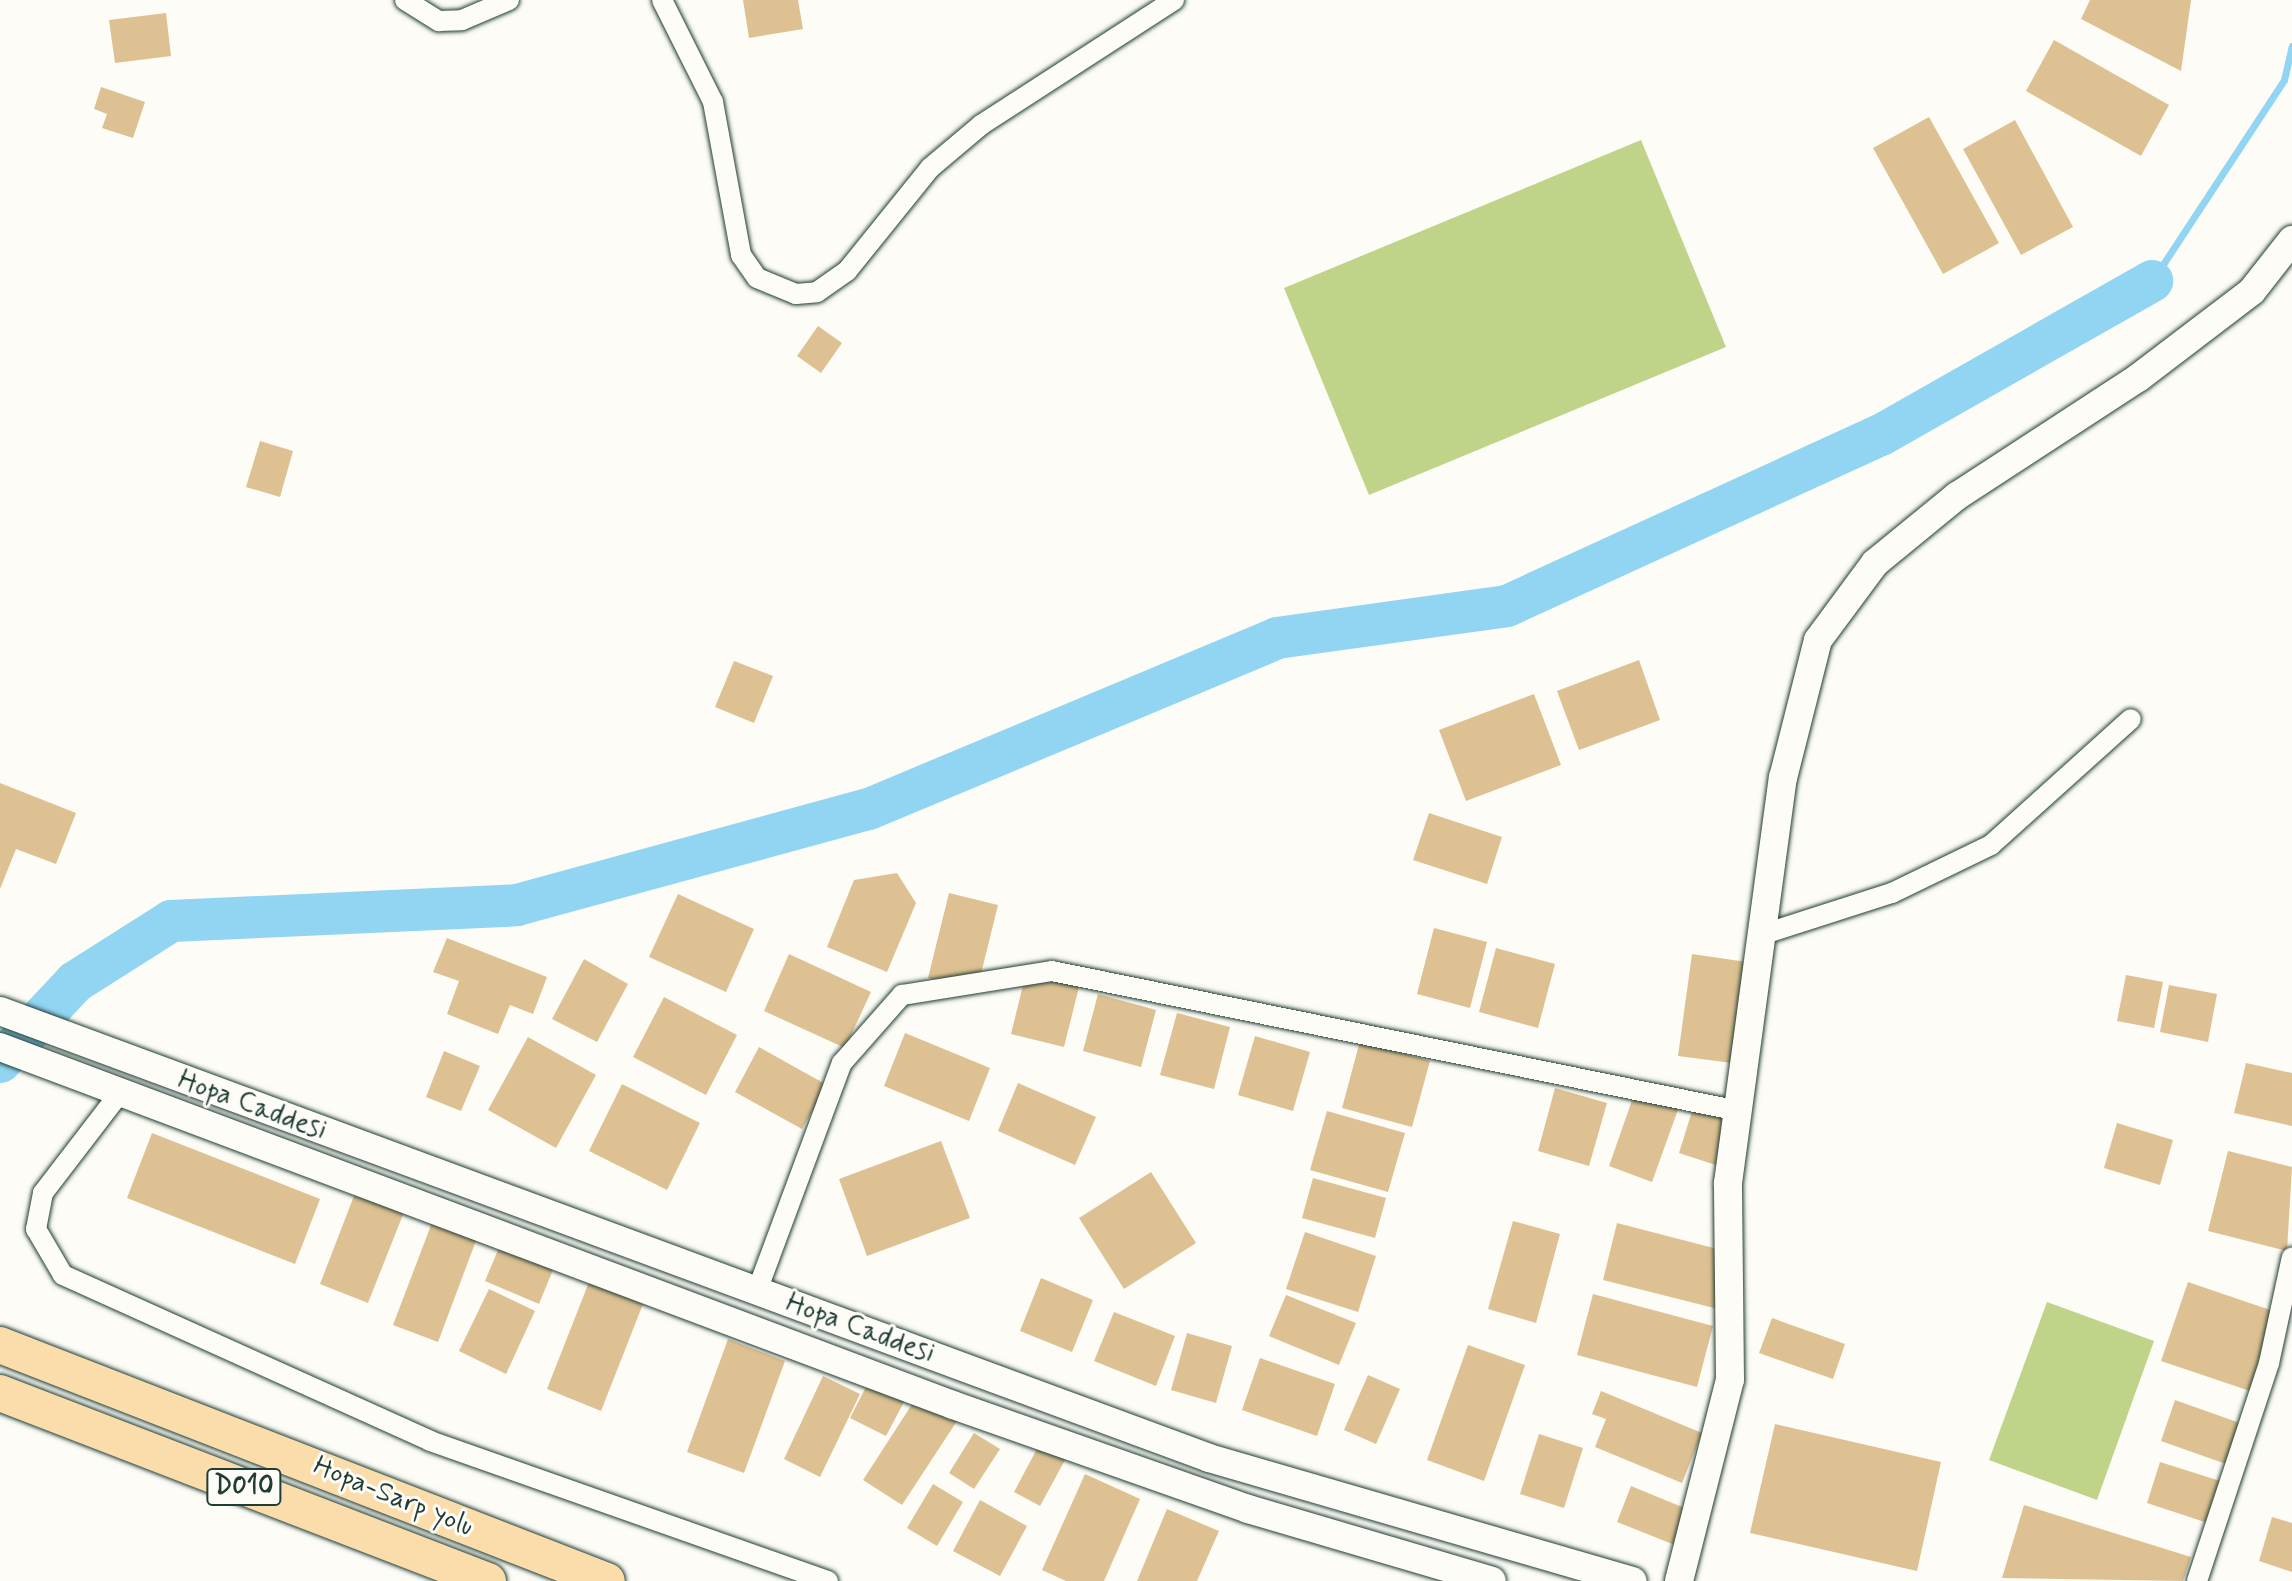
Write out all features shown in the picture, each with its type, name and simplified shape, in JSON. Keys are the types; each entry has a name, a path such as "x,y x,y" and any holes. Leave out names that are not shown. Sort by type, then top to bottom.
{"highway":[{"name":"Hopa-Sarp yolu","path":"0,1345 607,1581"},
{"name":"D010","path":"0,1393 488,1581"}],"main road":[{"path":"1679,1581 1730,1380 1728,1183 1783,778 1818,640 1875,563 1957,496 2138,378 2252,291 2292,240"},
{"name":"Hopa Caddesi","path":"0,1011 1209,1458 1633,1581"},
{"name":"Hopa Caddesi","path":"0,1047 968,1410 1248,1509 1492,1581"}],"street":[{"path":"405,0 439,21 509,0"},
{"path":"662,0 713,102 741,255 757,278 796,294 817,292 847,271 930,168 981,125 1174,0"},
{"path":"1764,934 1892,893 1991,845 2131,719"},
{"path":"757,1291 842,1063 902,995 1052,971 1739,1111"},
{"path":"119,1094 43,1193 36,1229 63,1275 430,1441 828,1581"},
{"path":"2197,1581 2269,1363 2292,1257"}],"green space":[{"path":"1641,140 1726,347 1369,495 1284,288"},
{"path":"2047,1302 2154,1341 2097,1500 1989,1460"}],"building":[{"path":"743,0 798,0 803,29 749,38"},
{"path":"2090,0 2191,0 2181,71 2081,19"},
{"path":"166,13 171,56 115,63 109,20"},
{"path":"2054,40 2169,105 2141,156 2026,91"},
{"path":"101,87 145,102 133,138 102,128 107,114 94,109"},
{"path":"1929,117 1999,243 1943,274 1873,148"},
{"path":"2015,120 2073,227 2021,255 1963,149"},
{"path":"818,326 842,343 821,373 797,356"},
{"path":"260,441 293,451 280,497 246,487"},
{"path":"1639,660 1660,720 1579,750 1557,691"},
{"path":"734,661 773,676 754,723 715,707"},
{"path":"1534,694 1561,765 1466,801 1439,730"},
{"path":"0,783 76,813 56,864 16,849 0,889"},
{"path":"1429,813 1502,837 1487,884 1413,860"},
{"path":"897,873 916,903 887,972 827,947 854,880"},
{"path":"949,893 998,905 977,990 928,978"},
{"path":"678,894 754,929 726,992 649,957"},
{"path":"1434,928 1487,942 1470,1008 1417,994"},
{"path":"447,938 547,977 533,1014 510,1005 498,1034 447,1014 459,981 433,972"},
{"path":"1496,948 1555,964 1538,1028 1479,1012"},
{"path":"789,954 871,992 845,1048 764,1011"},
{"path":"1692,954 1747,962 1732,1063 1678,1056"},
{"path":"584,959 628,984 597,1042 552,1019"},
{"path":"1026,973 1079,987 1064,1047 1011,1034"},
{"path":"2126,975 2163,982 2154,1028 2117,1021"},
{"path":"2169,985 2217,994 2208,1042 2160,1032"},
{"path":"1098,994 1156,1010 1141,1067 1083,1051"},
{"path":"664,997 737,1035 706,1095 633,1057"},
{"path":"1177,1013 1230,1027 1214,1089 1160,1075"},
{"path":"905,1033 990,1068 969,1121 884,1086"},
{"path":"1255,1036 1310,1052 1293,1111 1238,1095"},
{"path":"528,1037 596,1075 556,1148 488,1110"},
{"path":"1360,1041 1430,1061 1412,1127 1342,1108"},
{"path":"759,1047 827,1085 802,1129 735,1092"},
{"path":"444,1051 480,1066 461,1111 426,1097"},
{"path":"2246,1063 2292,1073 2292,1126 2234,1113"},
{"path":"1018,1083 1096,1117 1075,1165 998,1131"},
{"path":"622,1084 700,1123 667,1190 589,1151"},
{"path":"1555,1088 1607,1103 1589,1166 1538,1151"},
{"path":"1636,1089 1680,1104 1652,1182 1609,1166"},
{"path":"1693,1108 1742,1124 1728,1169 1679,1153"},
{"path":"1327,1111 1405,1133 1388,1192 1310,1170"},
{"path":"2117,1123 2173,1140 2160,1185 2104,1168"},
{"path":"152,1133 320,1199 295,1264 127,1198"},
{"path":"941,1141 970,1218 867,1256 839,1179"},
{"path":"2228,1151 2292,1167 2287,1251 2208,1231"},
{"path":"1151,1172 1196,1243 1124,1289 1079,1218"},
{"path":"1313,1178 1386,1198 1375,1238 1302,1218"},
{"path":"357,1188 406,1207 368,1303 320,1284"},
{"path":"433,1220 477,1238 438,1342 393,1325"},
{"path":"1513,1221 1560,1234 1536,1323 1488,1309"},
{"path":"1617,1223 1733,1253 1718,1309 1603,1280"},
{"path":"1305,1232 1376,1256 1358,1312 1286,1289"},
{"path":"503,1238 557,1260 539,1304 485,1281"},
{"path":"1041,1278 1093,1300 1072,1352 1020,1331"},
{"path":"589,1282 643,1304 601,1411 547,1389"},
{"path":"2188,1282 2279,1313 2253,1392 2161,1361"},
{"path":"489,1289 535,1311 506,1374 459,1351"},
{"path":"1593,1294 1713,1326 1697,1387 1577,1355"},
{"path":"1286,1295 1356,1323 1339,1365 1269,1336"},
{"path":"1114,1312 1175,1336 1156,1386 1094,1361"},
{"path":"1772,1318 1845,1344 1833,1379 1759,1353"},
{"path":"1187,1333 1232,1346 1216,1403 1171,1390"},
{"path":"728,1339 785,1361 744,1473 687,1452"},
{"path":"1468,1345 1525,1365 1484,1481 1427,1460"},
{"path":"1260,1358 1335,1384 1317,1436 1242,1410"},
{"path":"1368,1375 1400,1389 1376,1444 1344,1430"},
{"path":"823,1376 860,1394 820,1477 784,1459"},
{"path":"869,1381 905,1400 886,1436 850,1418"},
{"path":"1601,1391 1702,1433 1682,1483 1595,1447 1606,1419 1592,1414"},
{"path":"918,1395 957,1421 902,1505 863,1480"},
{"path":"2175,1400 2254,1428 2240,1469 2161,1441"},
{"path":"1775,1424 1941,1462 1917,1571 1750,1533"},
{"path":"974,1433 1000,1449 974,1489 949,1473"},
{"path":"1539,1434 1583,1448 1564,1508 1520,1494"},
{"path":"1039,1445 1065,1460 1040,1506 1014,1492"},
{"path":"2160,1462 2236,1486 2223,1528 2147,1503"},
{"path":"1085,1474 1140,1499 1104,1581 1066,1581 1042,1570"},
{"path":"933,1484 963,1502 937,1546 907,1528"},
{"path":"1631,1486 1704,1516 1690,1551 1617,1522"},
{"path":"980,1500 1027,1526 1000,1576 953,1551"},
{"path":"2024,1505 2191,1557 2183,1581 2002,1578"},
{"path":"1167,1509 1219,1531 1197,1581 1137,1581"},
{"path":"2272,1517 2292,1523 2292,1572 2259,1561"}],"waterway":[{"path":"2152,281 2284,80 2292,46"},
{"path":"0,1062 75,982 171,921 517,905 869,809 1277,638 1507,606 1881,435 2152,281"}]}
